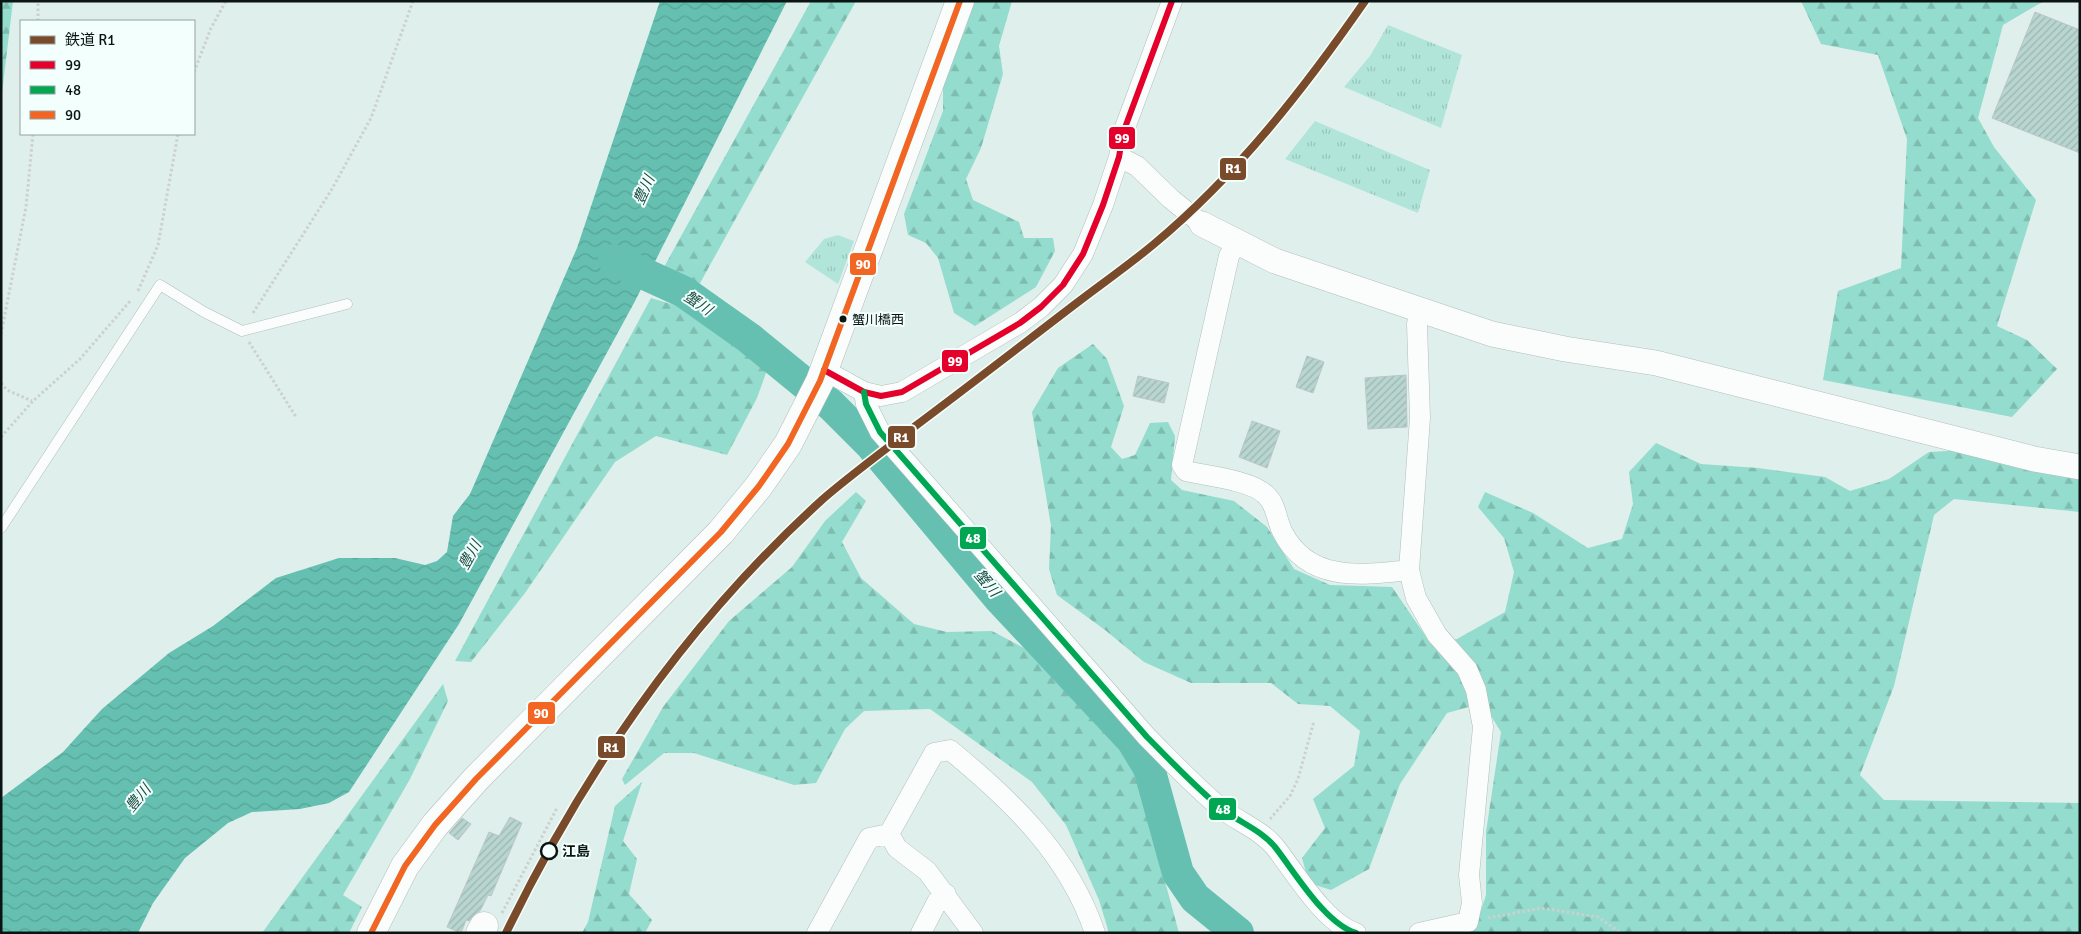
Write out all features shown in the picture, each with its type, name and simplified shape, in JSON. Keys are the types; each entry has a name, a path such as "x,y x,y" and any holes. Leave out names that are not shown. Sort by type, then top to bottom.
{"highway":[{"path":"371,933 405,866 435,825 529,725 721,532 764,479 788,444 822,376 960,1"}],"street":[{"path":"822,376 864,392 881,396 902,392 1020,323 1041,307 1063,285 1083,254 1119,157 1123,133 1172,1"},
{"path":"1119,157 1137,166 1171,199 1202,224 1236,243 1275,261 1420,311 1492,334 1565,349 1656,364 2034,459 2080,467"},
{"path":"1236,243 1229,256 1182,465 1186,471 1254,486 1266,495 1274,505 1283,533 1313,565 1334,573 1367,574 1409,570"},
{"path":"1419,933 1468,922 1472,903 1470,875 1483,727 1476,690 1467,669 1437,635 1416,598 1409,570 1420,418 1417,324 1420,311"},
{"path":"864,392 866,404 880,432 1147,738 1186,777 1224,810 1258,832 1274,846 1308,893 1334,918 1356,933"},
{"path":"817,933 869,838 889,834 934,753 950,750 994,786 1035,827 1088,912 1095,933"},
{"path":"889,834 897,848 927,872 946,894 974,933"},
{"path":"921,933 937,902 946,894"}],"lane":[{"path":"1,528 160,284 204,312 242,331 348,304"}],"path":[{"path":"38,1 38,20"},
{"path":"195,69 211,28 226,1"},
{"path":"296,417 242,331 332,189 372,118 413,1"},
{"path":"1,334 26,207 32,135"},
{"path":"1,437 33,401 80,359 109,329 138,290 158,245 178,135"},
{"path":"1,383 8,390 33,401"},
{"path":"1258,832 1290,796 1298,779 1314,720"},
{"path":"488,931 557,808"},
{"path":"1468,922 1542,908 1598,916 1620,933"}],"green space":[{"path":"1,1 13,1 1,101"},
{"path":"811,1 856,1 699,285 664,267"},
{"path":"971,1 1012,1 999,46 1003,74 981,148 966,179 973,200 1019,222 1024,238 1053,238 1055,251 1036,287 975,326 954,313 938,258 926,243 908,235 904,214 943,111 943,87"},
{"path":"1801,1 2044,1 2003,25 1978,118 1994,147 2036,200 1997,326 2027,340 2057,369 2012,417 1823,380 1838,291 1901,268 1907,139 1878,55 1821,44"},
{"path":"1388,25 1462,55 1441,128 1344,87 1370,56"},
{"path":"1315,121 1430,170 1418,213 1285,159"},
{"path":"838,235 854,241 838,284 805,262 824,239"},
{"path":"651,298 681,307 767,370 757,398 727,455 656,436 615,462 525,593 471,662 455,661"},
{"path":"1093,344 1107,359 1124,406 1111,447 1122,459 1135,455 1150,423 1168,422 1175,436 1171,480 1182,490 1234,501 1267,527 1294,569 1330,585 1392,587 1431,644 1457,639 1505,612 1514,572 1504,538 1478,507 1485,492 1533,513 1588,548 1622,539 1633,504 1629,472 1656,443 1701,464 1758,468 1825,477 1850,491 1889,479 1929,452 1965,450 2080,477 2080,512 1954,499 1934,515 1894,686 1860,775 1884,800 2080,803 2080,933 1456,933 1476,926 1486,895 1486,832 1501,732 1483,703 1447,713 1400,784 1369,869 1331,890 1309,883 1302,858 1325,828 1313,799 1354,766 1360,731 1330,706 1298,704 1271,683 1191,683 1144,662 1105,630 1057,595 1049,569 1051,526 1032,412 1058,368"},
{"path":"856,492 866,501 842,542 861,578 914,624 947,632 992,631 1024,648 1128,753 1141,793 1179,933 1109,933 1099,900 1066,825 1032,782 930,709 864,711 845,729 816,783 794,785 694,753 664,753 625,785 622,779 663,707 729,621 792,567 825,521"},
{"path":"443,684 448,701 410,779 343,895 362,907 349,933 262,933"},
{"path":"642,782 623,841 637,859 629,894 652,920 645,933 582,933 588,922 615,806"}],"water":[{"name":"豊川","path":"660,1 787,1 634,303 459,624 349,792 329,803 300,809 252,812 228,823 185,858 153,903 138,933 1,933 1,798 63,752 102,709 169,653 213,626 276,578 339,558 395,558 425,565 437,561 447,552 453,516 470,494 577,248"}],"building":[{"path":"2035,12 2080,30 2080,153 1992,118"},
{"path":"1307,356 1324,362 1313,393 1296,387"},
{"path":"1406,375 1407,427 1368,429 1365,378"},
{"path":"1138,376 1169,383 1164,403 1133,396"},
{"path":"1252,421 1280,431 1267,468 1239,457"},
{"path":"510,817 522,823 491,896 488,895 480,911 469,921 466,920 461,933 447,927 489,832 499,836"},
{"path":"462,818 471,824 458,840 449,833"}],"waterway":[{"name":"蟹川","path":"614,260 684,292 749,338 831,405 871,445 999,598 1132,740 1149,768 1178,873 1195,898 1238,933"}],"rail line":[{"name":"R1","path":"506,933 537,873 605,756 684,647 728,595 774,546 823,499 914,427 1136,259 1184,217 1268,130 1365,1"}],"transit line":[{"name":"90","path":"371,933 405,866 435,825 476,779 721,532 759,486 788,444 820,381 960,1"},
{"name":"99","path":"824,370 864,392 881,396 902,392 1020,323 1041,307 1063,285 1083,254 1103,205 1119,157 1123,133 1172,1"},
{"name":"48","path":"864,392 866,404 880,432 1147,737 1212,801 1269,841 1322,908 1344,928 1356,933"}],"place":[{"name":"蟹川橋西","path":"843,319"},
{"name":"江島","path":"549,851"}]}
